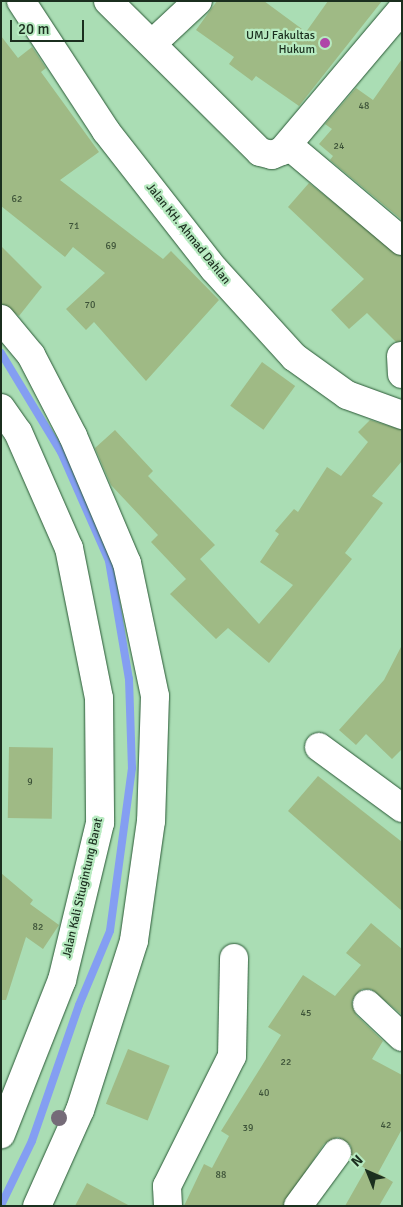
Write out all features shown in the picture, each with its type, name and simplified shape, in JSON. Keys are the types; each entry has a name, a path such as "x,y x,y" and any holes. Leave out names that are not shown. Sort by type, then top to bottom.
{"street":[{"name":"Jalan KH. Ahmad Dahlan","path":"21,1 106,130 214,269 281,343 322,379 347,395 402,415"},
{"path":"108,1 154,42 260,152 280,150 397,25"},
{"path":"154,42 198,1"},
{"path":"280,150 402,241"},
{"path":"1,319 31,355 74,436 127,563 155,696 151,820 134,941 80,1110 37,1206"},
{"name":"Jalan Kali Situgintung Barat","path":"1,408 18,432 69,548 99,698 100,823 62,980 1,1134"},
{"path":"319,747 402,808"},
{"path":"168,1206 167,1186 232,1056 234,958"},
{"path":"367,1004 402,1037"},
{"path":"298,1206 337,1153"}],"building":[{"path":"217,1 264,1 306,32 328,1 382,1 299,106 256,76 252,81 229,64 234,57 196,30"},
{"path":"1,36 18,58 32,47 46,68 41,72 99,152 60,180 163,259 171,251 219,300 146,381 94,322 86,330 66,309 105,273 73,247 65,257 1,206"},
{"path":"402,59 402,220 330,160 333,156 319,144 332,129 325,124 356,88 373,100"},
{"path":"309,183 402,256 402,341 396,342 367,313 349,329 331,310 364,279 288,207"},
{"path":"1,246 42,287 19,316 1,303"},
{"path":"262,362 295,386 263,430 230,406"},
{"path":"370,420 402,430 402,461 372,496 383,503 345,553 352,559 269,663 228,628 216,639 170,594 186,579 151,542 158,535 111,485 95,448 115,430 153,471 148,476 215,545 200,559 259,624 293,585 260,562 279,534 275,531 294,509 298,512 327,467 341,476 368,442 358,432"},
{"path":"402,645 402,749 392,759 366,734 356,745 339,730 384,680"},
{"path":"9,747 53,748 52,819 8,818"},
{"path":"318,776 402,842 402,911 288,811"},
{"path":"1,873 33,900 30,904 59,925 43,949 26,937 6,1000 1,1000"},
{"path":"371,923 402,949 401,1014 371,989 362,989 352,1001 356,1015 383,1041 372,1059 402,1075 402,1129 378,1173 393,1182 379,1206 345,1206 366,1169 351,1159 351,1146 338,1137 324,1144 283,1206 184,1206 204,1164 212,1168 229,1136 221,1131 281,1035 268,1027 303,975 335,996 361,965 346,953"},
{"path":"128,1049 170,1066 148,1121 106,1104"},
{"path":"87,1183 130,1206 75,1206"}],"waterway":[{"path":"1,353 61,452 109,561 129,679 132,768 110,931 79,1005 32,1141 1,1205"}],"place":[{"name":"UMJ Fakultas Hukum","path":"325,43"}]}
